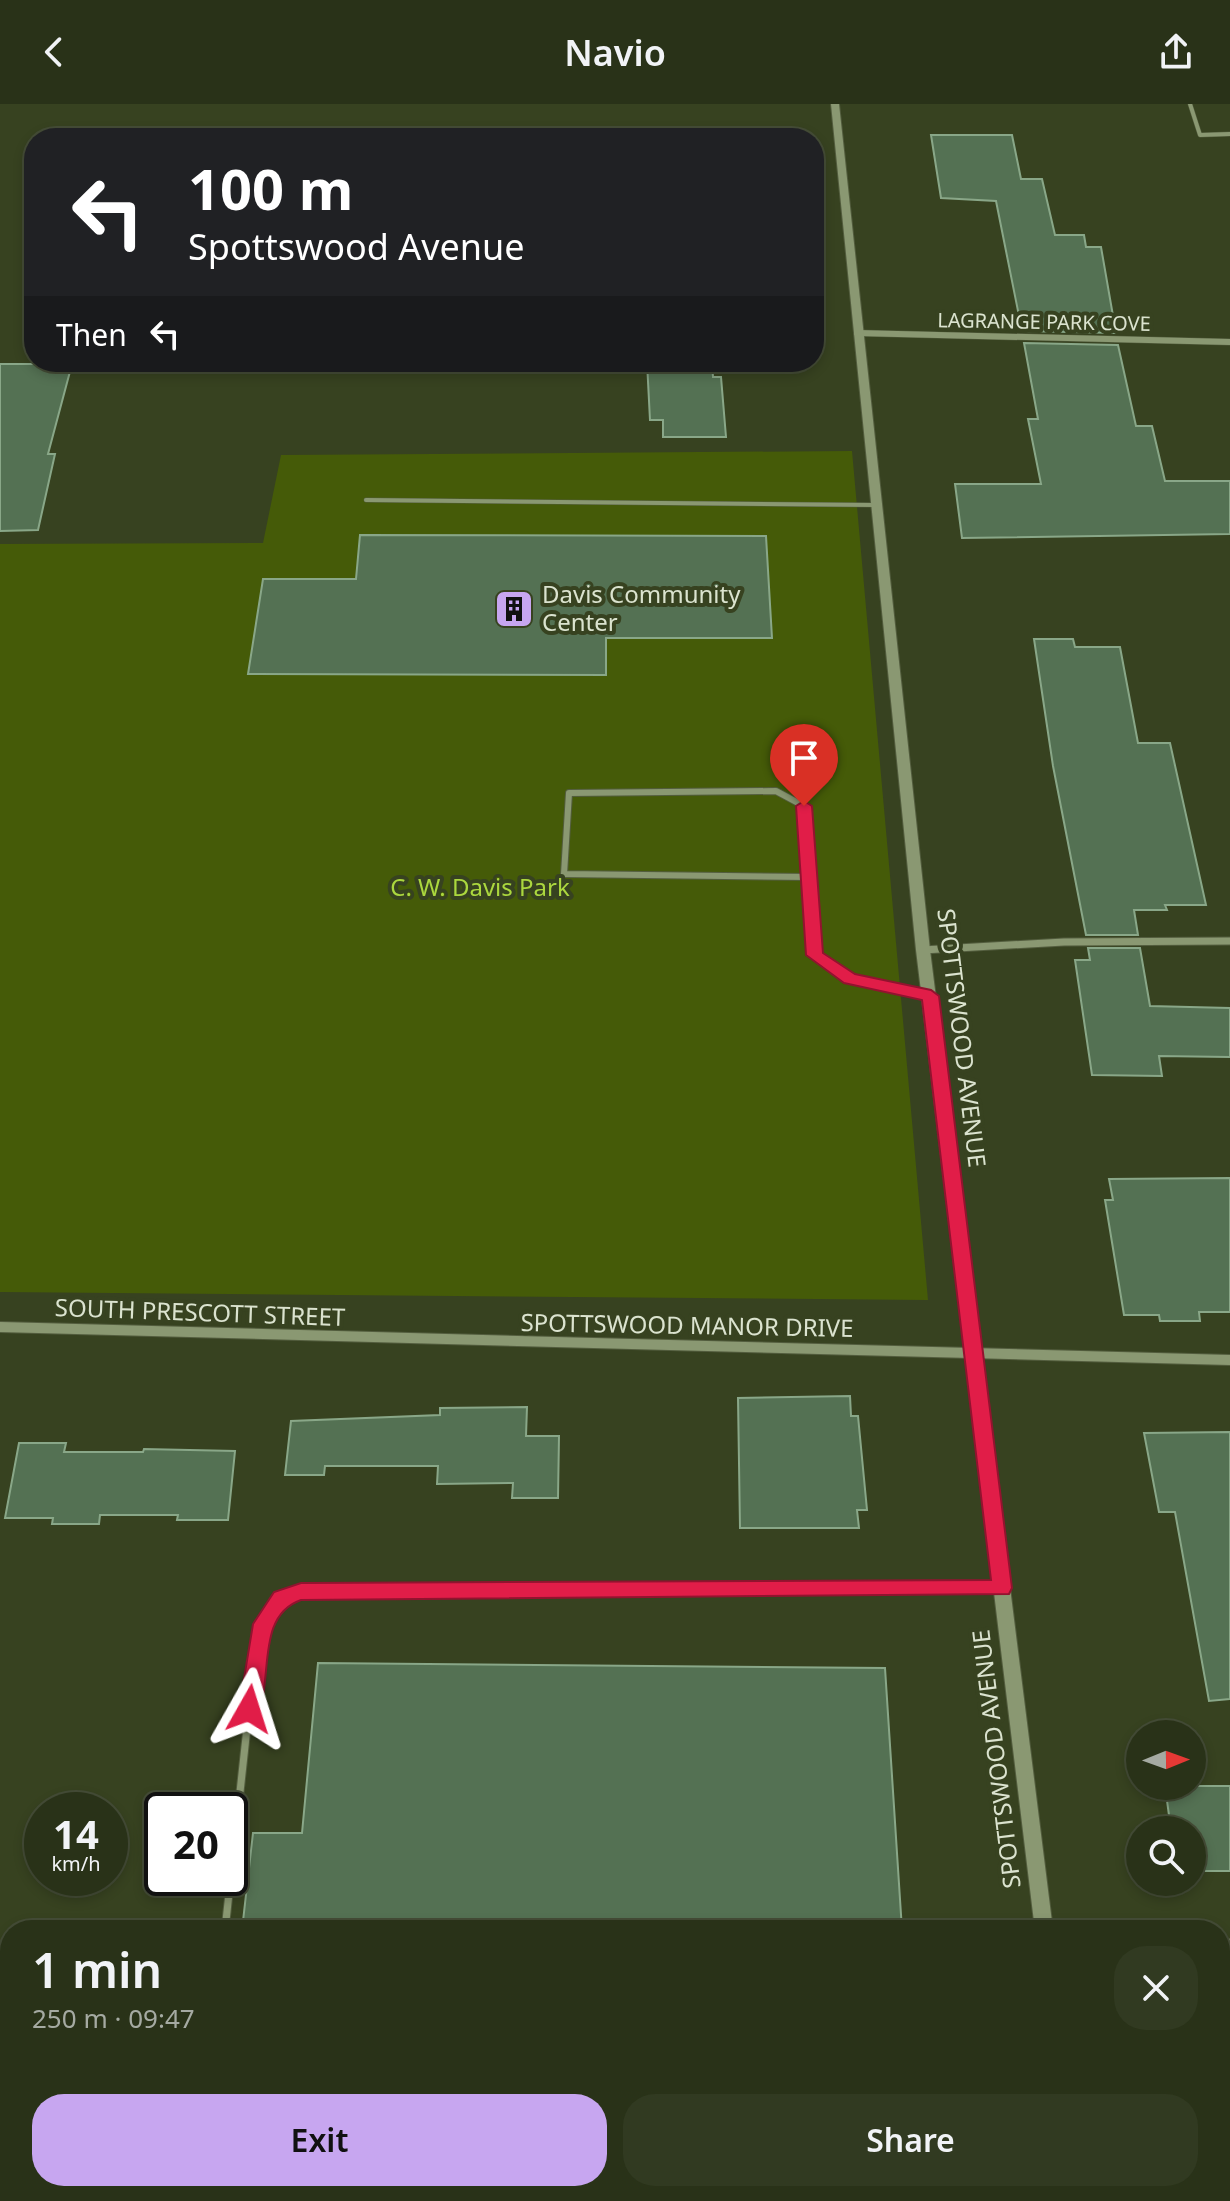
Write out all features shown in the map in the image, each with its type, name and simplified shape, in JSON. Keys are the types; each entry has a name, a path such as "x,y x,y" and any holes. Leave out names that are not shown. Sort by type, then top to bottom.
{"street":[{"name":"SPOTTSWOOD AVENUE","path":"835,104 923,950 1043,1920"},
{"name":"LAGRANGE PARK COVE","path":"857,333 1230,342"},
{"path":"804,806 815,955 850,979 931,996"},
{"path":"923,950 1064,942 1230,941"},
{"name":"SOUTH PRESCOTT STREET","path":"0,1327 399,1339"},
{"name":"SPOTTSWOOD MANOR DRIVE","path":"399,1339 974,1353"},
{"path":"974,1353 1230,1360"}],"lane":[{"path":"1190,104 1200,135 1230,134"},
{"path":"366,500 876,505"},
{"path":"804,806 776,791 569,793 564,874 809,877"},
{"path":"226,1920 256,1645 270,1613 281,1598 301,1591 328,1589 1002,1588"}],"green space":[{"name":"C. W. Davis Park","path":"852,451 928,1300 0,1292 0,544 263,543 281,455"}],"building":[{"path":"931,135 1012,135 1021,179 1042,179 1055,235 1084,235 1086,247 1101,247 1116,333 1022,331 996,201 941,198"},
{"path":"1024,343 1118,345 1136,426 1152,426 1165,481 1230,481 1230,534 962,538 955,484 1041,484 1028,419 1038,419"},
{"path":"0,364 24,364 24,372 70,372 48,454 55,454 38,530 0,531"},
{"path":"648,372 713,372 713,377 721,377 726,437 663,437 663,420 650,420"},
{"name":"Davis Community Center","path":"360,535 766,536 772,638 606,638 606,675 248,674 263,579 356,579"},
{"path":"1034,639 1073,639 1075,647 1120,647 1138,743 1170,743 1206,905 1165,905 1167,910 1134,910 1138,935 1086,935 1053,766"},
{"path":"1088,948 1140,948 1150,1006 1230,1008 1230,1057 1159,1056 1162,1076 1092,1075 1075,960 1090,960"},
{"path":"1230,1178 1230,1312 1199,1312 1200,1321 1160,1321 1159,1315 1124,1315 1105,1200 1113,1200 1109,1179"},
{"path":"850,1396 851,1416 858,1416 867,1510 857,1510 859,1528 740,1528 738,1398"},
{"path":"527,1407 526,1436 559,1436 558,1498 512,1498 513,1483 437,1484 438,1466 325,1466 324,1475 285,1475 291,1421 440,1415 440,1408"},
{"path":"1230,1432 1230,1699 1209,1701 1175,1512 1159,1512 1144,1433"},
{"path":"19,1443 66,1443 64,1452 143,1452 144,1449 235,1451 228,1520 177,1520 178,1515 100,1515 99,1524 52,1524 53,1518 5,1518"},
{"path":"318,1663 885,1668 901,1920 243,1920 253,1833 302,1833"},
{"path":"1206,1786 1230,1786 1230,1871 1206,1871 1206,1816 1169,1816 1167,1800 1206,1800"}],"place":[{"name":"Davis Community Center","path":"514,609"}],"route":[{"path":"249,1709 256,1645 261,1631 281,1598 301,1591 1002,1588 931,996 850,979 815,955 804,806"}]}
